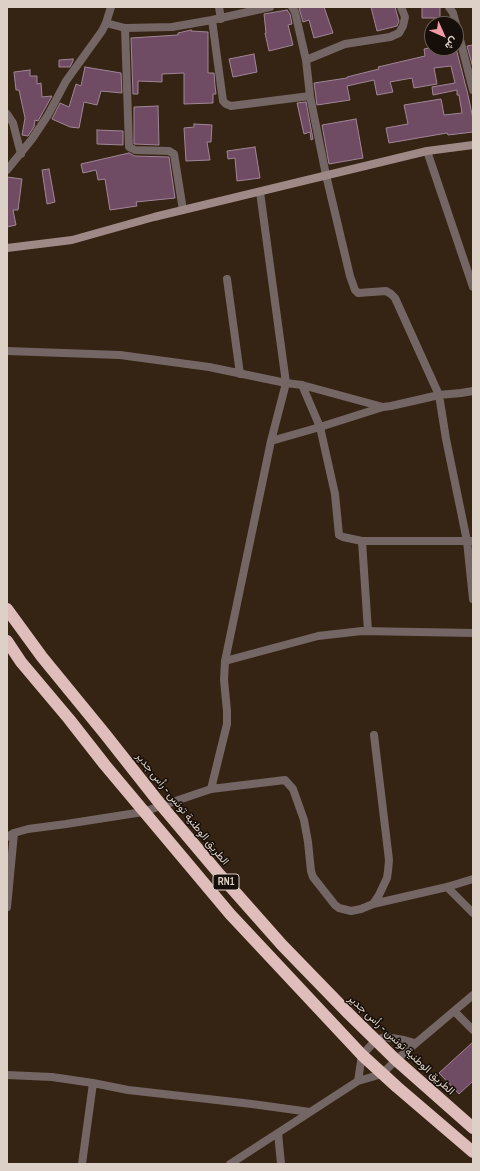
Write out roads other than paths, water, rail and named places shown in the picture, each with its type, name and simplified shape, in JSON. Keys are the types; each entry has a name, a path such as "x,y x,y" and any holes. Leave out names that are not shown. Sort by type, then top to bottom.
{"highway":[{"name":"الطريق الوطنية تونس - رأس جدير","path":"7,609 42,657 161,805 282,945 348,1014 396,1060 473,1128"},
{"name":"RN1","path":"7,641 21,662 69,719 143,812 230,914 362,1055 473,1152"}],"street":[{"path":"7,170 21,154 48,115 66,81 106,23 110,7"},
{"path":"219,7 217,19 223,101 226,104 231,106 310,96"},
{"path":"106,23 125,28 172,27 270,7"},
{"path":"292,7 295,12 306,60 310,96 326,175 350,276 355,290 358,293 386,291 395,298 439,395 446,439 470,541 473,599"},
{"path":"306,60 345,44 390,37 398,33 403,26 405,17 401,7"},
{"path":"125,28 129,148 135,150 169,151 174,154 183,210"},
{"path":"464,55 473,90"},
{"path":"7,114 13,123 21,154"},
{"path":"7,248 72,240 183,210 427,151 473,145"},
{"path":"427,151 473,287"},
{"path":"211,789 227,724 224,680 225,661 271,441 286,383 260,192"},
{"path":"227,279 240,374"},
{"path":"7,351 120,355 209,367 302,385 383,407"},
{"path":"302,385 320,428 335,494 338,531 342,538 362,541 470,541"},
{"path":"271,441 320,428 383,407 439,395 473,391"},
{"path":"362,541 368,631"},
{"path":"225,661 318,636 368,631 473,633"},
{"path":"373,904 381,892 387,878 389,860 374,735"},
{"path":"7,907 11,835 28,829 143,812 211,789 280,780 285,780 288,782 293,789 304,820 313,877 339,908 351,911 373,904 448,887 473,879"},
{"path":"448,887 473,914"},
{"path":"230,1164 358,1081 382,1074 396,1060 473,995"},
{"path":"454,1010 473,1030"},
{"path":"358,1081 362,1055 376,1040 385,1037 416,1043"},
{"path":"7,1075 52,1077 128,1090 310,1112"},
{"path":"82,1164 93,1083"},
{"path":"278,1133 281,1164"}]}
